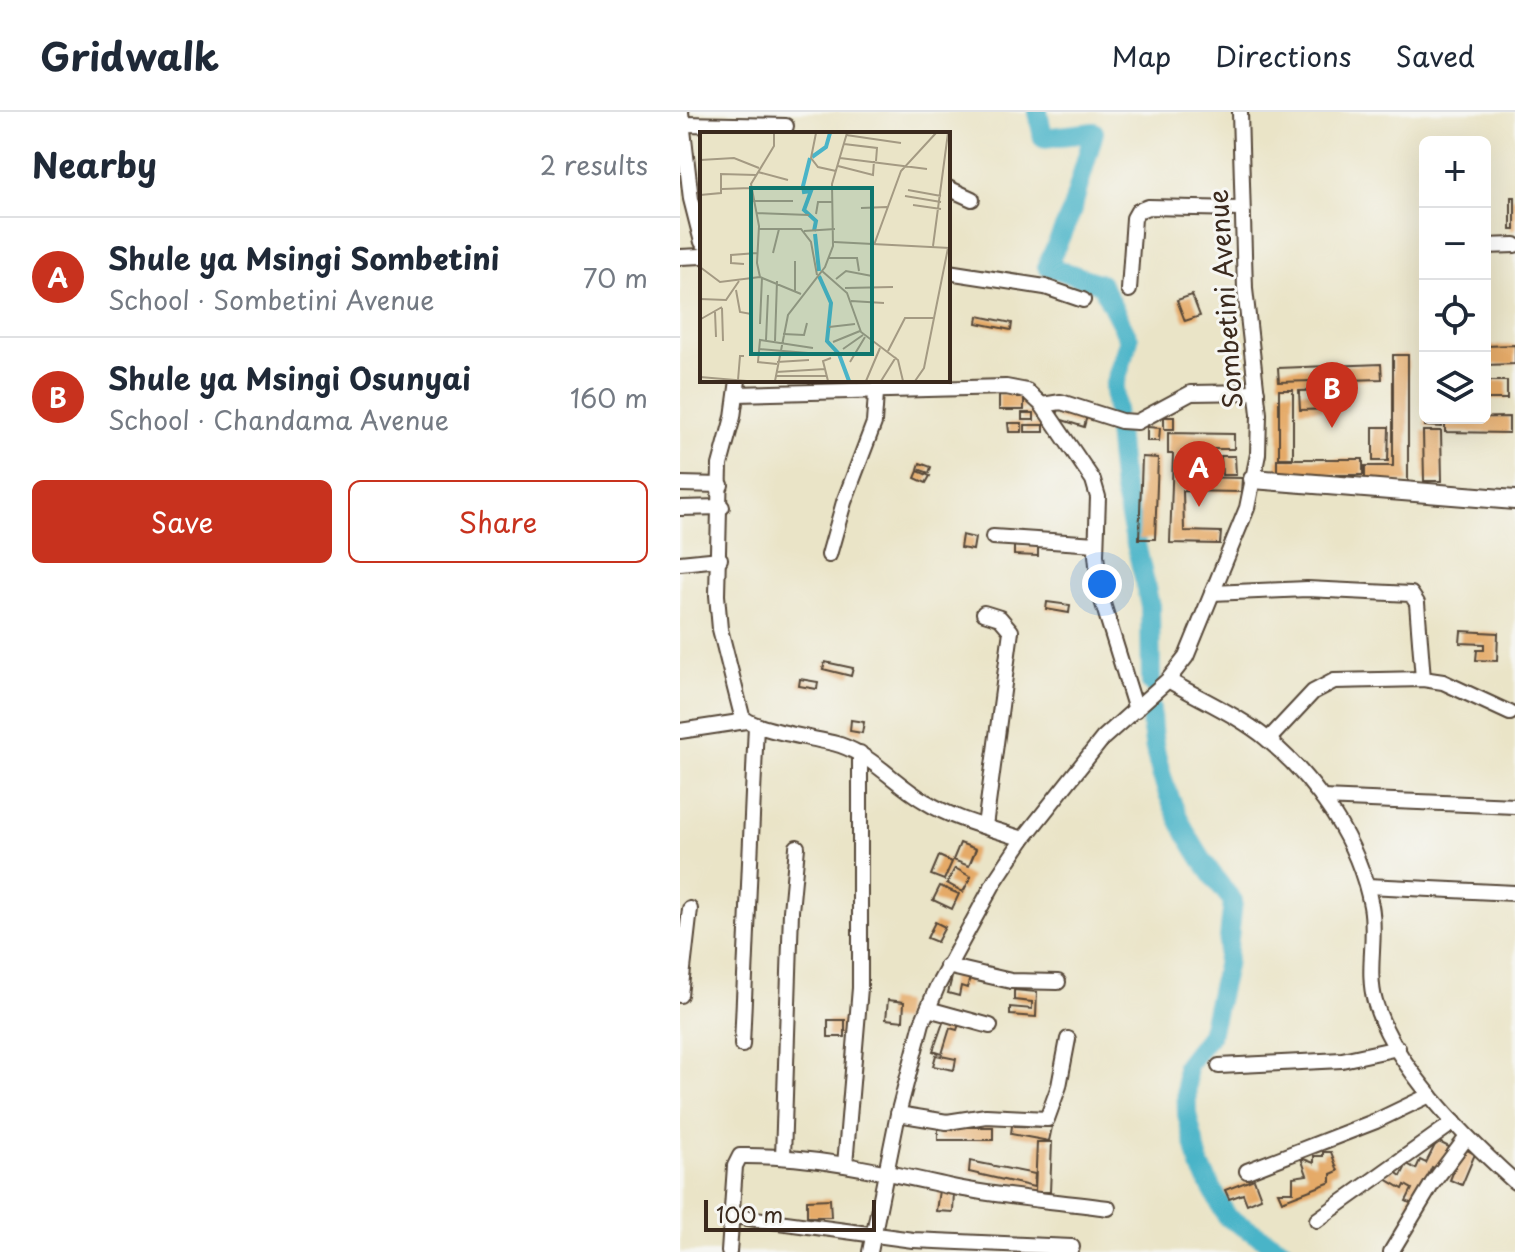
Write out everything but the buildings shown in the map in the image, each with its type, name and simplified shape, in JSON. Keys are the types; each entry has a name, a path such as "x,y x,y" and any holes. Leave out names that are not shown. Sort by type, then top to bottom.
{"street":[{"name":"Sombetini Avenue","path":"870,1252 898,1114 928,1009 947,966 1023,839 1083,760 1168,680 1197,638 1247,508 1258,454 1257,392 1245,289 1240,112"},
{"path":"700,227 682,118 786,126"},
{"path":"950,189 972,199"},
{"path":"1129,290 1134,218 1138,211 1148,207 1241,209"},
{"path":"1491,246 1515,245"},
{"path":"680,257 700,256"},
{"path":"950,272 1045,287 1083,300"},
{"path":"742,1045 751,723 720,629 717,595 722,453 738,387 876,393 1006,387 1027,391 1042,405 1093,480 1098,510 1096,544 1104,615 1136,710"},
{"path":"1042,405 1061,402 1121,421 1137,422 1191,393 1257,392"},
{"path":"829,555 852,477 874,423 876,393"},
{"path":"1253,479 1515,500"},
{"path":"680,484 721,485"},
{"path":"680,508 722,507"},
{"path":"993,537 1096,544"},
{"path":"680,563 720,559"},
{"path":"1212,593 1307,589 1411,594 1417,603 1423,679"},
{"path":"984,613 1000,618 1011,631 985,826"},
{"path":"1268,740 1323,685 1344,680 1423,679 1469,692 1510,713"},
{"path":"1168,680 1268,740 1322,798 1356,853 1367,886 1372,910 1370,967 1374,1000 1398,1048 1430,1095 1467,1137 1515,1182"},
{"path":"680,731 751,723 813,737 860,753 928,804 1023,839"},
{"path":"845,1165 860,988 860,753"},
{"path":"1322,798 1515,806"},
{"path":"783,1157 791,911 797,847"},
{"path":"1367,886 1515,893"},
{"path":"680,995 690,909"},
{"path":"947,966 1011,981 1058,982"},
{"path":"928,1009 990,1026"},
{"path":"898,1114 947,1122 986,1116 1047,1119 1059,1086 1068,1039"},
{"path":"1219,1066 1342,1060 1398,1048"},
{"path":"1247,1171 1376,1121 1430,1095"},
{"path":"1317,1220 1454,1122"},
{"path":"1391,1252 1432,1184 1467,1137"},
{"path":"729,1252 737,1159 740,1156 783,1157 845,1165 951,1186 1108,1208"},
{"path":"733,1216 944,1242 1072,1247"}],"waterway":[{"path":"1038,112 1043,138 1094,132 1071,213 1047,266 1101,284 1129,339 1114,387 1116,410"},
{"path":"1117,430 1122,482 1150,606 1151,683"},
{"path":"1151,709 1153,735 1165,786 1188,836 1233,901 1226,966 1210,1035 1186,1066 1187,1114 1200,1166 1227,1217 1286,1252"}],"place":[{"name":"Shule ya Msingi Osunyai","path":"1332,428"},
{"name":"Shule ya Msingi Sombetini","path":"1199,507"}]}
